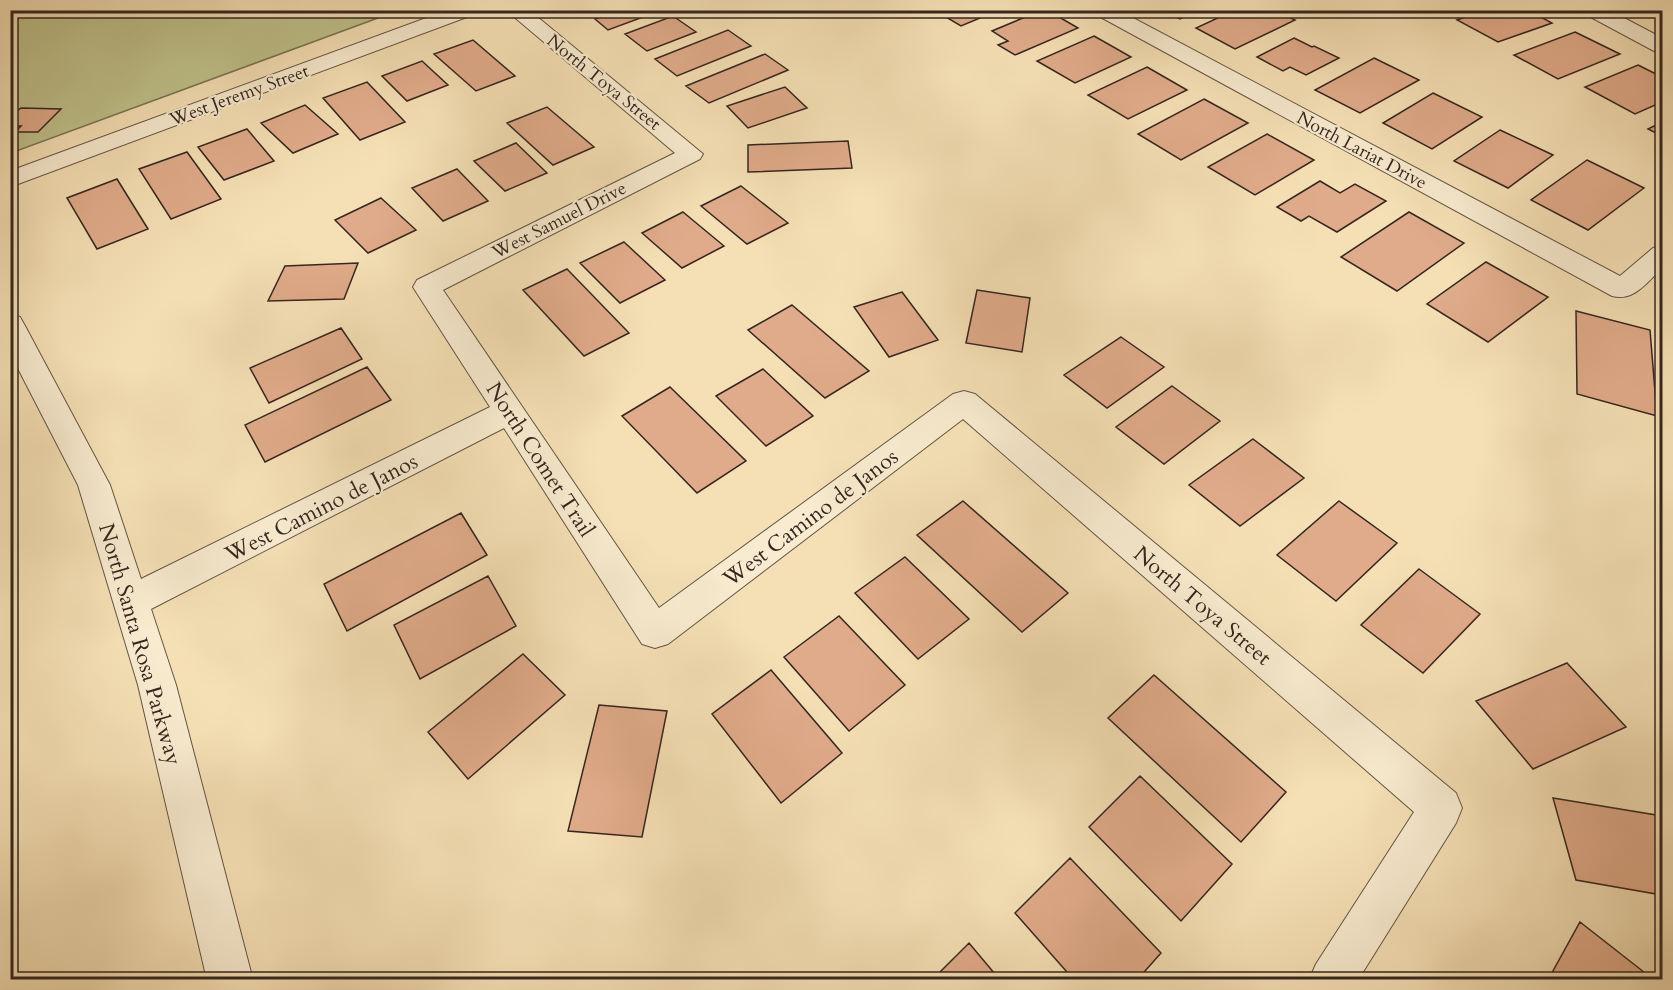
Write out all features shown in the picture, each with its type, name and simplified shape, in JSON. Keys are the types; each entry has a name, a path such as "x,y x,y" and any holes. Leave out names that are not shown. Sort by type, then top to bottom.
{"street":[{"name":"West Jeremy Street","path":"10,180 468,10"},
{"name":"North Toya Street","path":"516,10 691,154"},
{"name":"North Lariat Drive","path":"1102,10 1622,289 1662,255"},
{"path":"1592,10 1662,46"},
{"name":"West Samuel Drive","path":"427,287 691,154"},
{"name":"North Comet Trail","path":"427,287 655,632"},
{"name":"North Santa Rosa Parkway","path":"10,324 94,485 157,685 230,980"},
{"name":"North Toya Street","path":"964,402 1441,808 1332,980"},
{"name":"West Camino de Janos","path":"655,632 964,402"},
{"name":"West Camino de Janos","path":"132,601 509,411"}],"green space":[{"path":"11,11 397,11 11,153"}],"building":[{"path":"604,10 662,10 608,30 595,19 609,14"},
{"path":"934,10 999,10 961,26"},
{"path":"1047,10 1078,28 1015,55 998,45 1008,41 992,31"},
{"path":"1164,10 1197,10 1180,19"},
{"path":"1235,10 1275,10 1295,20 1235,49 1196,28"},
{"path":"1484,10 1528,10 1552,23 1498,42 1457,20"},
{"path":"1643,10 1662,10 1662,16 1658,18"},
{"path":"673,16 696,32 647,51 625,34"},
{"path":"728,30 751,46 677,76 655,59"},
{"path":"1575,32 1620,54 1558,79 1514,55"},
{"path":"1094,36 1131,57 1075,83 1037,61"},
{"path":"1294,38 1339,58 1306,75 1290,67 1283,71 1257,57"},
{"path":"473,40 515,76 476,91 434,54"},
{"path":"765,54 788,70 709,103 686,86"},
{"path":"1374,58 1419,80 1360,113 1315,90"},
{"path":"422,61 448,85 407,101 382,76"},
{"path":"1638,65 1662,77 1662,102 1635,114 1585,87"},
{"path":"1147,67 1187,90 1128,119 1088,95"},
{"path":"367,82 405,122 360,140 323,98"},
{"path":"785,87 807,108 748,128 727,106"},
{"path":"1433,93 1482,117 1432,149 1383,123"},
{"path":"1204,99 1248,123 1181,160 1138,134"},
{"path":"305,105 338,134 293,153 261,123"},
{"path":"547,107 594,147 553,165 507,123"},
{"path":"21,108 61,109 38,132 15,132 21,126 10,126 10,117"},
{"path":"1662,122 1662,136 1648,129"},
{"path":"247,129 274,161 224,180 198,147"},
{"path":"1500,130 1553,155 1508,188 1454,161"},
{"path":"1267,134 1314,160 1255,195 1208,167"},
{"path":"848,141 852,168 748,172 748,145"},
{"path":"516,143 547,173 505,191 474,161"},
{"path":"187,152 221,199 171,219 139,169"},
{"path":"1587,160 1644,188 1588,230 1531,200"},
{"path":"457,169 488,201 443,221 412,188"},
{"path":"117,179 148,229 97,249 67,198"},
{"path":"1320,181 1340,193 1355,184 1386,201 1337,232 1309,216 1301,221 1277,207"},
{"path":"741,186 788,223 747,244 701,206"},
{"path":"381,198 416,230 368,253 335,220"},
{"path":"683,212 724,246 682,268 642,233"},
{"path":"1409,212 1464,243 1397,291 1341,257"},
{"path":"624,242 665,280 620,303 580,263"},
{"path":"1486,262 1548,297 1488,342 1427,304"},
{"path":"358,263 344,299 268,301 285,266"},
{"path":"567,269 629,333 584,356 523,290"},
{"path":"977,290 1030,298 1022,352 966,343"},
{"path":"902,292 938,340 889,357 854,307"},
{"path":"792,305 869,371 825,398 748,330"},
{"path":"1576,311 1650,330 1657,416 1577,394"},
{"path":"341,328 362,359 269,403 250,368"},
{"path":"1121,337 1164,367 1107,408 1064,375"},
{"path":"367,367 391,400 265,462 245,425"},
{"path":"763,369 813,416 766,446 716,396"},
{"path":"1172,386 1220,421 1164,464 1116,427"},
{"path":"670,387 746,461 697,493 622,416"},
{"path":"1253,439 1304,478 1240,526 1189,485"},
{"path":"963,501 1068,593 1022,632 917,535"},
{"path":"1339,501 1397,543 1336,601 1277,555"},
{"path":"461,513 487,555 347,631 324,584"},
{"path":"905,557 969,619 918,659 855,593"},
{"path":"1419,569 1480,614 1423,673 1361,625"},
{"path":"488,576 516,626 420,679 394,625"},
{"path":"839,616 905,685 849,731 784,657"},
{"path":"523,654 565,695 468,779 428,732"},
{"path":"1567,663 1626,727 1533,769 1476,701"},
{"path":"771,670 842,753 781,803 712,714"},
{"path":"1154,675 1286,792 1241,842 1108,718"},
{"path":"599,705 667,711 642,837 568,831"},
{"path":"1140,776 1232,864 1181,921 1089,827"},
{"path":"1553,798 1662,816 1662,895 1576,880"},
{"path":"1070,858 1161,953 1137,980 1074,980 1015,913"},
{"path":"1580,922 1654,980 1548,980"},
{"path":"969,943 1000,980 932,980"}]}
